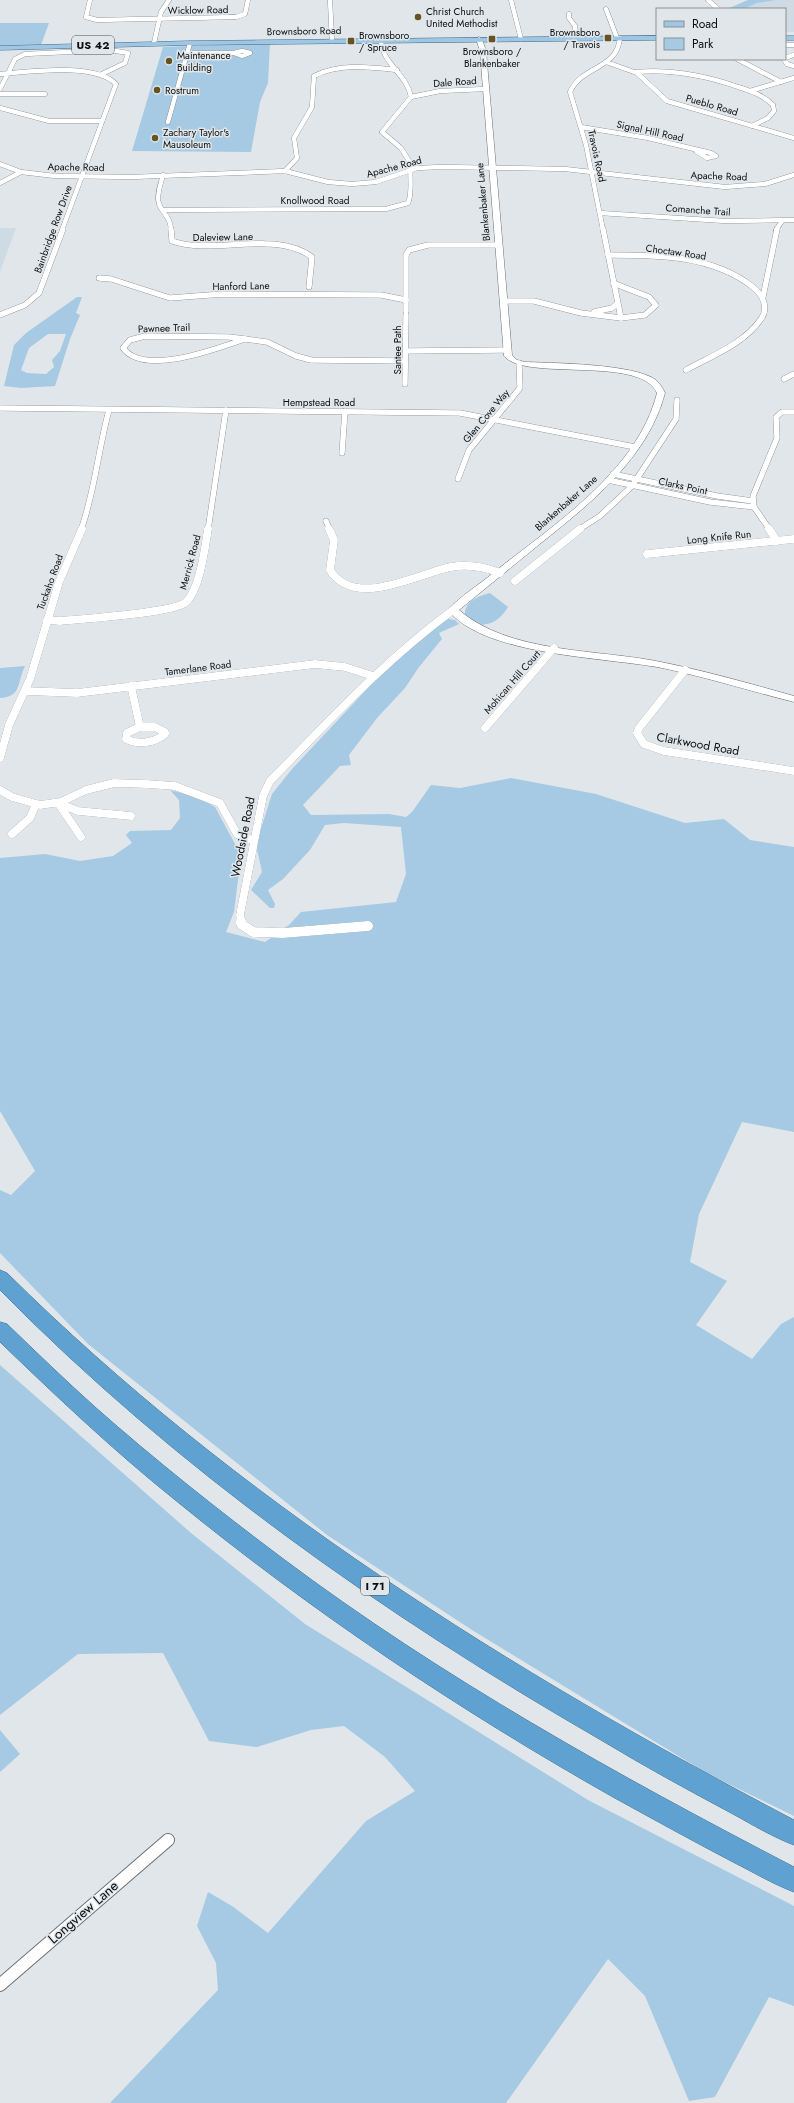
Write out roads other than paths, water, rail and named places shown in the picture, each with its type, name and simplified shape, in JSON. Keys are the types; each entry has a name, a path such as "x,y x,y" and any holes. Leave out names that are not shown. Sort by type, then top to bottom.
{"highway":[{"name":"I 71","path":"0,1278 79,1353 168,1431 210,1466 343,1565 464,1646 589,1723 695,1782 794,1833"},
{"path":"0,1330 98,1423 179,1491 269,1561 342,1614 438,1679 532,1738 697,1831 794,1880"}],"main road":[{"name":"Brownsboro Road","path":"0,48 154,43 616,37 656,38"}],"street":[{"name":"Wicklow Road","path":"90,0 86,16 88,19 240,17 245,14 248,0"},
{"path":"154,43 161,12 169,0"},
{"path":"330,0 332,41"},
{"path":"507,0 513,0 521,39"},
{"path":"708,0 717,8"},
{"path":"606,9 616,37"},
{"path":"569,14 569,18 575,26 574,38"},
{"name":"Travois Road","path":"616,37 620,51 606,62 578,78 571,87 570,98 583,134 621,318"},
{"name":"Blankenbaker Lane","path":"479,39 482,46 507,350"},
{"path":"381,40 382,52 391,64 405,78 411,90 411,97 382,132 405,153 411,167 410,171"},
{"path":"162,125 168,126 173,124 168,122 190,43"},
{"path":"0,74 8,74 84,71 102,74 125,63 128,53 122,50 110,50 23,54 15,59 8,74 0,89"},
{"path":"187,53 234,53"},
{"path":"739,60 781,82"},
{"path":"785,60 785,62 794,66"},
{"path":"606,62 636,72 668,70 694,72 766,98 774,108 774,111 768,118 752,126"},
{"path":"381,68 391,64"},
{"path":"285,171 294,163 299,154 294,138 312,107 314,76 330,70 381,68 397,70"},
{"name":"Pueblo Road","path":"636,72 646,80 656,94 667,101 794,138"},
{"name":"Bainbridge Row Drive","path":"0,315 25,305 39,293 116,84 114,79 102,74"},
{"path":"750,91 794,78"},
{"name":"Dale Road","path":"411,97 450,90 485,89"},
{"name":"Dale Road","path":"411,90 426,94"},
{"path":"0,94 45,94"},
{"path":"0,108 49,121 102,121"},
{"path":"7,114 13,112"},
{"name":"Signal Hill Road","path":"581,127 648,138 696,151"},
{"name":"Signal Hill Road","path":"583,134 600,130"},
{"name":"Apache Road","path":"0,164 21,172 44,176 163,175 285,171 328,182 352,184 376,182 410,171 430,167 492,166 591,171 693,185 725,187 765,184 794,175"},
{"name":"Knollwood Road","path":"163,210 187,211 394,208 406,205 410,201 410,171"},
{"path":"0,183 21,172"},
{"name":"Daleview Lane","path":"163,175 158,199 171,225 171,239 179,245 277,245 302,249 312,257 309,287"},
{"name":"Knollwood Road","path":"168,217 187,211"},
{"name":"Comanche Trail","path":"600,213 725,222 794,220"},
{"path":"686,370 739,338 756,325 764,314 764,279 777,227 782,221"},
{"path":"761,222 777,227"},
{"name":"Santee Path","path":"405,384 406,255 412,249 428,245 498,245"},
{"name":"Choctaw Road","path":"608,255 658,257 692,261 720,268 744,280 763,297"},
{"name":"Hanford Lane","path":"99,278 118,281 170,298 223,294 297,294 388,295 406,300"},
{"path":"744,280 754,281"},
{"path":"503,301 534,302 581,313 621,318 640,317 653,311 656,305 649,297 613,283"},
{"path":"297,294 309,287 323,295"},
{"name":"Hanford Lane","path":"388,295 406,289"},
{"path":"615,292 633,290"},
{"path":"581,313 603,311 617,304"},
{"name":"Pawnee Trail","path":"244,339 199,355 181,358 136,358 126,354 122,348 130,340 145,336 229,336 267,342 296,356 310,360 405,361"},
{"path":"406,351 507,350 510,359 519,363"},
{"name":"Blankenbaker Lane","path":"453,610 588,501 635,447 646,431 660,398 660,393 656,384 643,377 613,372 519,363"},
{"name":"Glen Cove Way","path":"458,479 469,450 520,388 519,363"},
{"path":"784,379 794,374"},
{"path":"515,581 572,534 600,516 632,486 676,419 677,400"},
{"name":"Hempstead Road","path":"0,408 460,413 495,418 635,447"},
{"name":"Tuckaho Road","path":"0,758 9,726 25,691 59,582 88,511 94,484 100,443 109,410"},
{"name":"Merrick Road","path":"47,620 60,621 156,610 180,605 190,599 202,558 211,515 226,410"},
{"path":"342,453 345,411"},
{"path":"777,541 754,504 753,496 777,438 776,417 782,412 794,412"},
{"name":"Clarks Point","path":"610,477 637,479 754,504"},
{"name":"Clarks Point","path":"610,477 632,486 722,505 754,504"},
{"path":"691,498 695,492"},
{"path":"326,521 334,540 330,570 339,580 356,587 370,589 388,588 445,568 459,566 483,568 500,573"},
{"name":"Long Knife Run","path":"647,554 794,539"},
{"path":"453,610 473,626 491,636 510,642 641,661 685,670 794,699"},
{"name":"Woodside Road","path":"368,926 283,933 259,933 245,928 242,924 240,915 263,796 270,781 373,676 411,641 453,610"},
{"name":"Mohican Hill Court","path":"485,728 554,648"},
{"name":"Tamerlane Road","path":"25,691 39,693 77,693 315,664 345,668 373,676"},
{"name":"Clarkwood Road","path":"685,670 639,728 637,733 641,742 650,748 664,751 794,771"},
{"path":"131,686 140,727"},
{"path":"0,790 12,797 36,804 58,803 86,790 114,783 175,786 220,803 237,834 254,841"},
{"path":"58,803 78,812 131,816"},
{"path":"58,803 81,837"},
{"path":"12,834 30,818 36,804"},
{"name":"Longview Lane","path":"0,1985 100,1897 168,1840"}],"place":[{"name":"Christ Church United Methodist","path":"418,17"},
{"name":"Brownsboro / Travois","path":"608,38"},
{"name":"Brownsboro / Blankenbaker","path":"492,39"},
{"name":"Brownsboro / Spruce","path":"351,41"},
{"name":"Maintenance Building","path":"169,61"},
{"name":"Rostrum","path":"157,90"},
{"name":"Zachary Taylor's Mausoleum","path":"155,138"}]}
